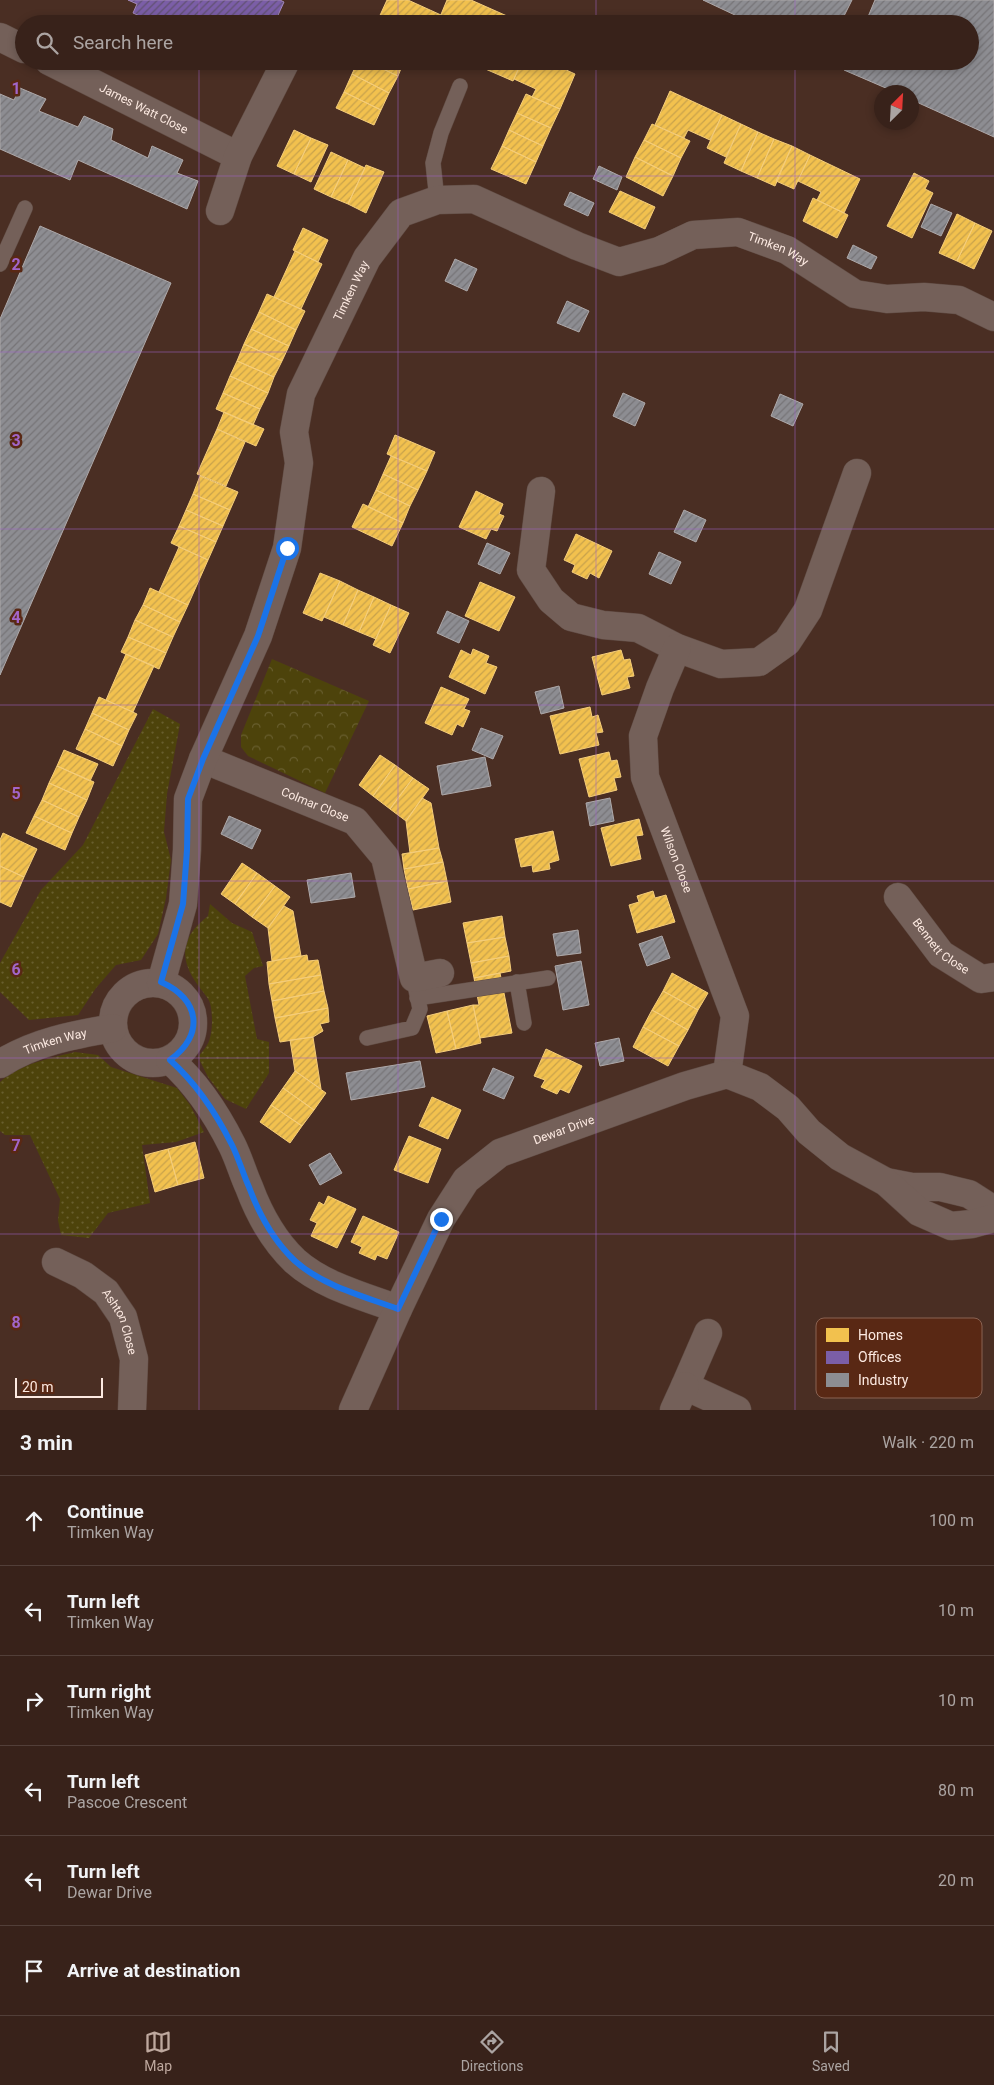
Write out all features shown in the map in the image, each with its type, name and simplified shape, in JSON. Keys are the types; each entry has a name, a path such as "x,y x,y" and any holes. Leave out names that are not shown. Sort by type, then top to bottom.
{"street":[{"path":"0,37 15,44"},
{"name":"James Watt Close","path":"67,70 238,156"},
{"path":"220,211 238,156 281,70"},
{"name":"Timken Way","path":"161,982 183,904 188,799 203,759 258,636 287,548 299,462 294,432 301,394 367,258 400,213 437,200 474,199 577,246 619,262 659,251 693,235 738,232 787,250 855,294 887,299 924,296 959,300 994,317"},
{"path":"541,492 531,570 551,600 570,618 638,628 677,648 721,664 758,662 788,642 808,610 857,473"},
{"name":"Wilson Close","path":"677,648 643,736 644,777 734,1016 728,1074"},
{"name":"Colmar Close","path":"203,759 356,821 385,857 416,988"},
{"name":"Bennett Close","path":"898,897 941,954 981,979 994,977"},
{"path":"416,988 440,972"},
{"path":"161,982 174,988 185,997 194,1020 190,1040 182,1052 170,1060 158,1063 145,1062 126,1053 117,1042 113,1028 113,1014 121,998 131,988 144,983 161,982"},
{"name":"Timken Way","path":"0,1064 19,1052 28,1049 70,1036 113,1028"},
{"path":"170,1060 185,1074 211,1106 233,1146 250,1190 272,1234 296,1261 329,1284 398,1309"},
{"path":"728,1074 760,1087 788,1108 809,1132 840,1156 886,1182 919,1212 951,1226 972,1224 994,1218"},
{"name":"Dewar Drive","path":"353,1410 441,1219 466,1180 500,1153 685,1086 728,1074"},
{"path":"886,1182 912,1187 940,1187 969,1194 994,1210"},
{"name":"Ashton Close","path":"56,1262 83,1275 106,1292 123,1317 134,1359 132,1410"},
{"path":"708,1333 680,1398 737,1410"}],"lane":[{"path":"437,200 433,163 441,133 460,86"},
{"path":"0,264 25,208"},
{"path":"367,1038 412,1028 420,1009 416,988 517,982 548,978"},
{"path":"517,982 524,1023"}],"green space":[{"path":"272,659 369,701 325,793 248,756 241,747 241,735"},
{"path":"153,709 180,724 167,794 164,832 171,860 166,898 158,934 141,960 116,965 96,988 78,1015 29,1020 0,992 0,963 41,890 83,845"},
{"path":"210,904 232,923 252,932 263,966 254,968 245,976 257,1039 269,1042 269,1073 246,1109 225,1099 208,1077 198,1057 209,1041 212,1013 210,1003 191,974 185,956 188,939 199,924 208,916"},
{"path":"75,1052 98,1055 111,1067 177,1088 190,1105 204,1132 176,1142 142,1145 150,1203 108,1213 89,1238 61,1235 58,1220 60,1199 30,1135 5,1135 0,1131 0,1082 26,1066"}],"building: Homes":[{"path":"387,0 408,0 441,15 380,15"},
{"path":"447,0 471,0 505,15 441,15"},
{"path":"354,70 385,70 398,76 389,93 352,74"},
{"path":"385,70 400,70 398,76"},
{"path":"488,70 518,70 513,81"},
{"path":"518,70 566,70 575,74 560,109 532,97 536,89 514,79"},
{"path":"352,74 389,93 381,110 344,92"},
{"path":"670,91 722,115 710,140 688,130 684,138 655,125"},
{"path":"344,92 381,110 374,125 336,108"},
{"path":"526,94 560,109 551,128 517,113"},
{"path":"517,113 551,128 543,146 509,130"},
{"path":"722,115 741,124 726,157 707,148"},
{"path":"652,124 690,141 681,158 644,140"},
{"path":"741,124 758,132 741,171 724,163"},
{"path":"294,130 311,138 294,174 277,166"},
{"path":"509,130 543,146 536,162 502,146"},
{"path":"758,132 774,139 757,178 741,171"},
{"path":"311,138 328,145 311,182 294,174"},
{"path":"774,139 792,146 775,186 757,178"},
{"path":"644,140 681,158 673,176 635,157"},
{"path":"502,146 536,162 526,184 491,169"},
{"path":"792,146 810,155 794,189 776,181"},
{"path":"331,152 348,160 331,197 314,189"},
{"path":"810,155 860,179 844,213 817,200 821,192 798,181"},
{"path":"635,157 673,176 663,196 626,177"},
{"path":"348,160 365,168 348,204 331,197"},
{"path":"366,165 384,172 366,213 348,204"},
{"path":"914,173 929,181 925,189 933,193 912,238 887,226"},
{"path":"620,191 655,207 645,229 609,212"},
{"path":"813,198 848,215 837,238 803,221"},
{"path":"957,214 975,223 957,261 939,253"},
{"path":"975,223 992,231 974,269 957,261"},
{"path":"303,228 328,240 318,262 293,250"},
{"path":"295,251 322,264 301,309 274,297"},
{"path":"267,294 305,311 296,330 259,312"},
{"path":"259,312 296,330 289,346 251,329"},
{"path":"251,329 289,346 282,361 244,344"},
{"path":"244,344 282,361 274,377 237,361"},
{"path":"237,361 274,377 268,393 230,376"},
{"path":"230,376 268,393 260,409 223,393"},
{"path":"223,393 260,409 253,425 216,409"},
{"path":"224,412 264,429 256,446 217,429"},
{"path":"217,429 245,442 226,486 197,474"},
{"path":"395,435 435,452 427,471 387,454"},
{"path":"391,456 427,471 418,490 383,474"},
{"path":"383,474 418,490 410,506 376,490"},
{"path":"200,476 238,492 230,510 193,494"},
{"path":"376,490 410,506 403,523 368,507"},
{"path":"476,491 503,504 499,514 504,516 497,531 491,529 486,539 459,527"},
{"path":"193,494 230,510 223,526 186,510"},
{"path":"363,504 403,523 392,546 352,527"},
{"path":"186,510 223,526 216,542 179,526"},
{"path":"179,526 216,542 208,560 171,543"},
{"path":"576,534 612,551 599,578 590,573 587,579 572,572 575,565 564,560"},
{"path":"179,547 208,560 188,605 159,592"},
{"path":"320,573 340,581 322,621 303,613"},
{"path":"340,581 358,590 343,625 324,617"},
{"path":"480,582 515,597 499,631 465,616"},
{"path":"150,588 188,605 180,622 143,605"},
{"path":"358,590 374,597 359,632 343,625"},
{"path":"374,597 391,605 376,639 359,632"},
{"path":"143,605 180,622 173,637 135,620"},
{"path":"391,605 409,613 390,653 373,645"},
{"path":"135,620 173,637 166,653 128,637"},
{"path":"128,637 166,653 159,669 121,652"},
{"path":"473,649 489,656 486,663 497,667 485,694 449,677 461,650 471,655"},
{"path":"621,650 624,660 630,659 634,676 627,677 630,688 602,695 592,657"},
{"path":"126,654 154,666 133,712 106,700"},
{"path":"441,687 469,699 464,709 470,711 463,727 457,724 452,735 425,723"},
{"path":"99,697 137,714 129,730 92,713"},
{"path":"590,707 592,717 598,715 603,732 596,733 599,745 560,754 550,716"},
{"path":"92,713 129,730 122,746 85,729"},
{"path":"85,729 122,746 113,766 76,749"},
{"path":"64,750 98,764 90,781 57,766"},
{"path":"609,752 611,761 617,760 621,777 614,778 617,790 589,797 579,759"},
{"path":"380,755 395,765 373,796 359,785"},
{"path":"395,765 413,778 390,809 373,796"},
{"path":"57,766 94,782 87,800 49,783"},
{"path":"413,778 429,789 406,821 390,809"},
{"path":"49,783 87,800 79,817 42,800"},
{"path":"422,798 431,803 439,848 410,853 406,821"},
{"path":"42,800 79,817 72,833 34,816"},
{"path":"34,816 72,833 65,850 26,833"},
{"path":"639,819 643,835 636,836 641,859 611,866 601,828"},
{"path":"553,831 559,860 549,863 550,869 533,872 532,865 521,867 515,839"},
{"path":"3,833 37,849 24,877 0,866 0,840"},
{"path":"439,848 443,862 404,869 402,854"},
{"path":"443,862 447,881 408,889 404,869"},
{"path":"242,863 257,873 235,904 221,894"},
{"path":"0,866 24,877 11,907 0,902"},
{"path":"257,873 275,886 252,917 235,904"},
{"path":"447,881 451,902 413,910 408,889"},
{"path":"275,886 290,897 268,928 252,917"},
{"path":"653,891 655,898 666,895 675,922 637,933 629,905 639,902 637,896"},
{"path":"284,906 293,911 301,956 272,961 268,928"},
{"path":"502,916 505,937 467,943 463,923"},
{"path":"505,937 509,956 471,963 467,943"},
{"path":"307,955 308,961 318,960 321,975 269,984 267,962"},
{"path":"509,956 511,971 474,978 471,963"},
{"path":"500,973 512,1033 480,1038 473,1005 479,1005 474,978"},
{"path":"672,973 708,993 698,1010 663,991"},
{"path":"321,975 324,991 272,1001 269,984"},
{"path":"324,991 328,1008 275,1018 272,1001"},
{"path":"663,991 698,1010 688,1030 652,1010"},
{"path":"473,1005 481,1043 456,1049 447,1011"},
{"path":"328,1008 329,1022 320,1024 323,1031 313,1037 280,1042 275,1018"},
{"path":"652,1010 688,1030 679,1046 643,1027"},
{"path":"447,1011 456,1049 436,1053 427,1016"},
{"path":"643,1027 679,1046 668,1066 633,1047"},
{"path":"313,1037 321,1089 295,1071 290,1040"},
{"path":"546,1049 582,1066 569,1093 560,1089 557,1094 541,1087 545,1080 534,1076"},
{"path":"295,1071 326,1093 314,1110 283,1088"},
{"path":"283,1088 314,1110 302,1126 271,1105"},
{"path":"432,1097 461,1110 448,1139 419,1126"},
{"path":"271,1105 302,1126 290,1143 260,1122"},
{"path":"409,1136 441,1149 428,1183 394,1170"},
{"path":"195,1142 204,1178 178,1185 168,1149"},
{"path":"168,1149 178,1185 155,1192 145,1155"},
{"path":"328,1196 356,1209 337,1248 311,1236 317,1223 310,1220 319,1202 324,1205"},
{"path":"363,1216 399,1232 387,1259 377,1255 375,1260 359,1253 362,1247 351,1242"}],"building: Offices":[{"path":"128,0 280,0 284,2 278,15 137,15 133,13 137,4"}],"building: Industry":[{"path":"703,0 852,0 844,15 735,15"},
{"path":"875,0 994,0 994,137 919,103 919,85 879,85 844,70 979,70 979,15 869,15"},
{"path":"20,88 46,99 39,111 78,127 84,116 113,129 111,140 148,158 152,146 183,160 177,173 198,181 187,209 78,160 70,180 0,149 0,94 14,100"},
{"path":"599,166 622,177 617,190 593,179"},
{"path":"570,192 594,203 588,216 564,205"},
{"path":"931,204 952,213 941,236 921,227"},
{"path":"40,226 171,283 0,675 0,319"},
{"path":"853,245 877,257 871,269 847,258"},
{"path":"455,259 477,269 467,291 445,281"},
{"path":"567,301 589,311 579,332 557,323"},
{"path":"623,393 645,403 635,426 613,416"},
{"path":"780,394 803,404 793,426 771,416"},
{"path":"684,510 706,520 696,542 674,532"},
{"path":"487,543 510,553 500,574 478,564"},
{"path":"659,552 681,562 671,584 649,574"},
{"path":"447,611 469,621 459,643 437,633"},
{"path":"559,686 564,708 541,714 535,692"},
{"path":"481,728 503,736 493,759 472,750"},
{"path":"485,757 491,786 442,795 437,766"},
{"path":"610,798 614,821 590,826 586,803"},
{"path":"229,816 261,830 252,849 221,834"},
{"path":"351,873 355,897 311,903 307,880"},
{"path":"578,930 581,953 557,956 553,934"},
{"path":"662,936 670,958 647,966 639,944"},
{"path":"581,961 589,1005 563,1010 555,966"},
{"path":"619,1038 624,1061 600,1066 595,1043"},
{"path":"420,1061 425,1087 351,1100 346,1073"},
{"path":"493,1068 514,1077 504,1099 483,1090"},
{"path":"330,1153 342,1173 320,1185 309,1165"}],"route":[{"path":"287,548 258,636 203,759 188,799 183,904 161,982 174,988 185,997 194,1020 190,1040 182,1052 170,1060 185,1074 211,1106 233,1146 250,1190 272,1234 296,1261 329,1284 398,1309 441,1219"}]}
